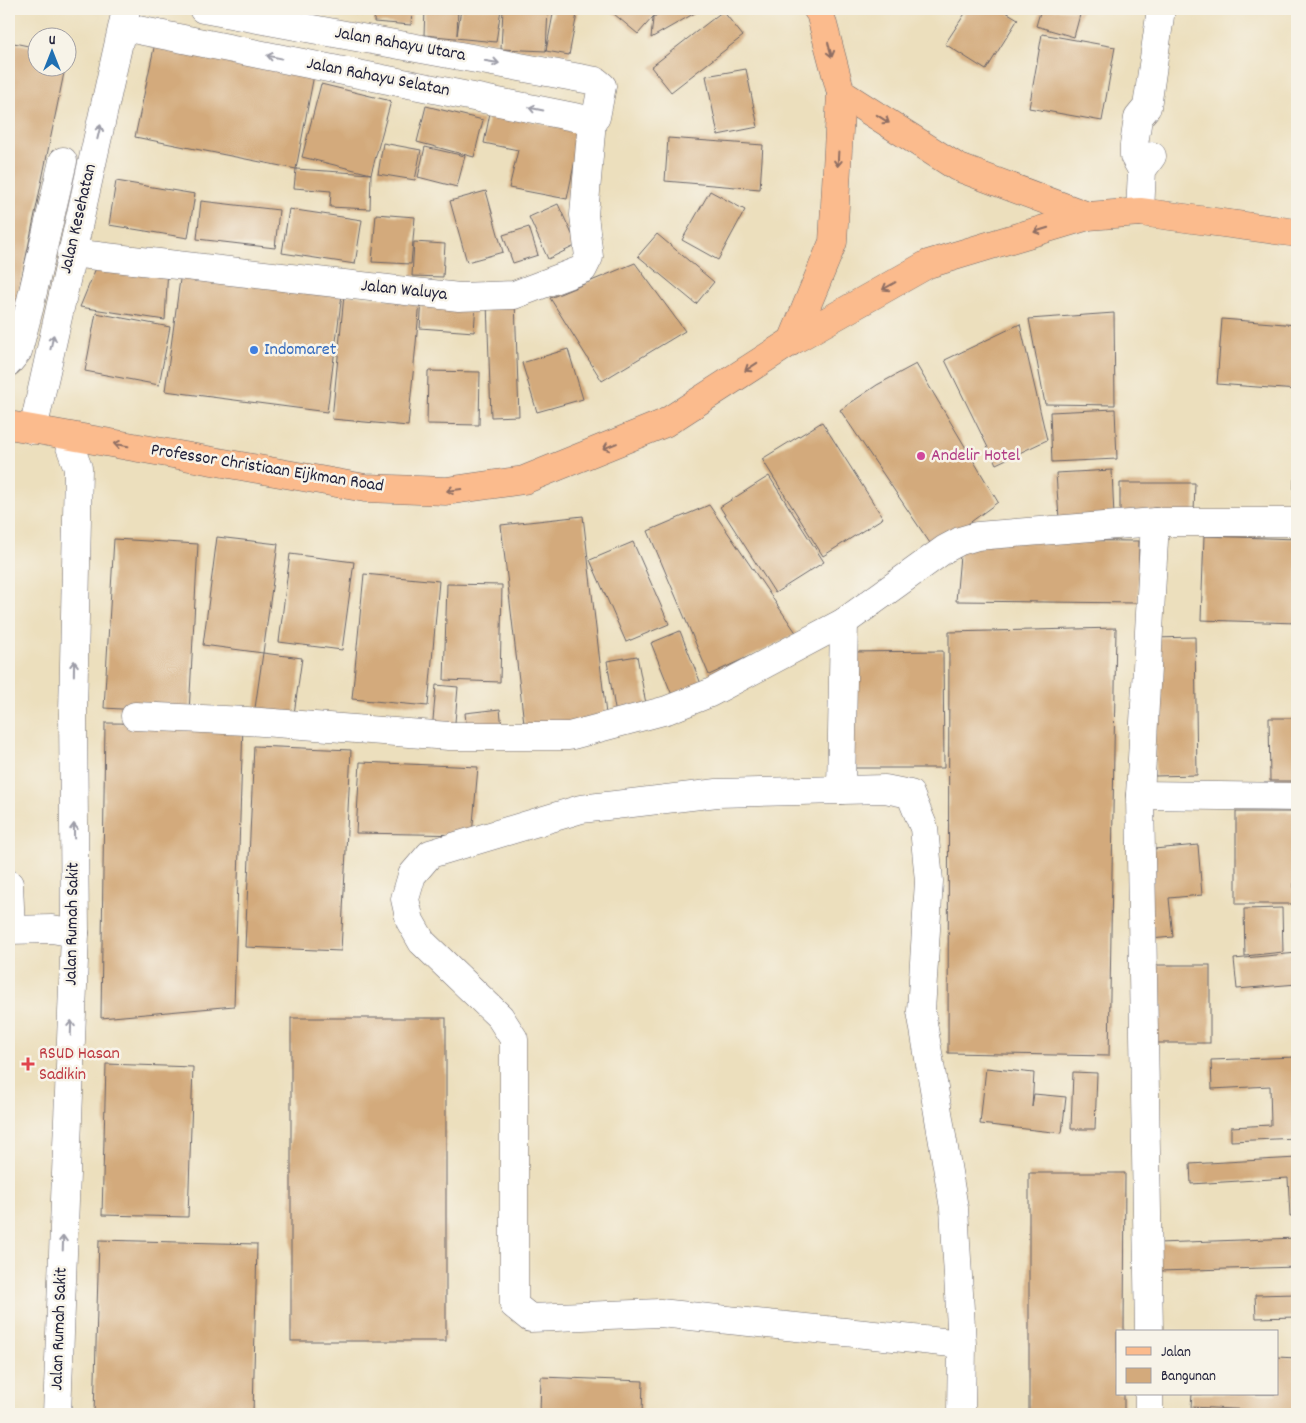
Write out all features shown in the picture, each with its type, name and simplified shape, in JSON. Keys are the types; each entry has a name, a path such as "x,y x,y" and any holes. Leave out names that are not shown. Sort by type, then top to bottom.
{"main road":[{"path":"792,341 833,242 842,93 820,12 817,9"},
{"name":"Professor Christiaan Eijkman Road","path":"842,93 957,167 1088,216"},
{"name":"Professor Christiaan Eijkman Road","path":"21,427 365,488 446,491 524,480 665,423 792,341 928,264 1088,216 1141,188 1297,233"}],"street":[{"name":"Jalan Rahayu Utara","path":"203,9 598,82 602,86 596,117 592,120"},
{"path":"1141,188 1152,158 1155,122 1147,107 1161,9"},
{"name":"Jalan Rahayu Selatan","path":"124,18 592,120"},
{"name":"Jalan Kesehatan","path":"21,427 71,253 124,18"},
{"name":"Jalan Waluya","path":"71,253 459,296 514,295 583,269 589,257 584,215 592,120"},
{"path":"9,362 18,351 63,162"},
{"name":"Jalan Rumah Sakit","path":"57,1414 75,933 73,714 78,468 66,436"},
{"path":"1148,1330 1140,794 1155,522"},
{"path":"135,716 247,721 449,736 569,736 667,710 710,693 844,622 946,548 960,541 978,536 1155,522 1297,522"},
{"path":"841,790 844,622"},
{"path":"961,1414 962,1344 954,1208 921,1010 929,881 924,828 910,794 885,789 717,793 581,809 430,854 412,875 405,899 410,921 422,942 500,1017 514,1039 514,1305 530,1318 660,1313 962,1344"},
{"path":"1140,794 1297,798"},
{"path":"9,884 10,930 52,929 75,933"},
{"path":"1149,1396 1149,1414"}],"building":[{"path":"334,9 363,9 362,15"},
{"path":"375,9 412,9 411,25 374,22"},
{"path":"425,9 458,9 457,35 461,9 501,9 496,42 424,35"},
{"path":"503,9 548,9 546,51 501,49"},
{"path":"554,9 578,9 569,55 546,51"},
{"path":"608,9 660,9 638,34"},
{"path":"661,9 702,9 651,38 653,19"},
{"path":"968,9 1001,9 1018,19 986,70 945,44"},
{"path":"1041,9 1081,11 1074,37 1036,26"},
{"path":"723,11 743,36 671,92 651,67"},
{"path":"1042,34 1115,47 1102,121 1029,108"},
{"path":"9,42 28,46 28,78 63,78 11,330 9,330"},
{"path":"155,43 314,75 296,169 135,137"},
{"path":"746,69 758,127 718,135 706,76"},
{"path":"321,84 391,101 371,174 302,157"},
{"path":"426,106 483,120 474,157 417,142"},
{"path":"490,113 581,131 567,199 509,188 518,150 484,143"},
{"path":"668,138 763,145 760,189 665,181"},
{"path":"383,143 421,150 415,180 378,174"},
{"path":"425,147 465,156 457,187 418,177"},
{"path":"296,169 371,174 370,209 330,207 331,191 294,188"},
{"path":"116,181 195,194 188,238 109,225"},
{"path":"486,191 503,252 467,262 450,201"},
{"path":"710,191 745,210 718,260 682,240"},
{"path":"201,201 279,210 275,248 197,239"},
{"path":"558,204 577,245 548,259 529,217"},
{"path":"289,209 362,220 355,264 282,253"},
{"path":"376,214 415,217 411,264 372,262"},
{"path":"529,227 538,255 513,263 503,235"},
{"path":"657,234 714,282 696,304 638,256"},
{"path":"414,242 445,244 443,277 412,276"},
{"path":"635,263 685,331 602,381 550,298"},
{"path":"96,268 168,268 165,320 80,307"},
{"path":"181,272 342,294 327,412 165,391"},
{"path":"344,295 420,302 408,426 332,419"},
{"path":"422,299 476,303 474,332 420,328"},
{"path":"515,301 519,416 491,417 487,302"},
{"path":"96,313 170,327 159,385 85,371"},
{"path":"1114,313 1115,405 1045,404 1029,319"},
{"path":"1222,319 1297,325 1297,390 1217,384"},
{"path":"1020,324 1047,440 996,464 945,360"},
{"path":"568,349 583,399 537,412 522,363"},
{"name":"Andelir Hotel","path":"916,364 998,502 934,549 840,410 877,385"},
{"path":"428,371 480,372 479,425 427,424"},
{"path":"1115,409 1117,459 1052,462 1050,412"},
{"path":"822,422 883,518 823,556 762,459"},
{"path":"1112,470 1114,517 1059,519 1056,473"},
{"path":"769,476 824,562 775,593 720,507"},
{"path":"1294,479 1297,480 1297,511 1293,511"},
{"path":"1120,483 1195,483 1194,513 1120,513"},
{"path":"709,505 797,634 709,675 648,531"},
{"path":"583,516 607,723 525,732 501,525"},
{"path":"1204,536 1297,539 1297,623 1201,620"},
{"path":"217,537 278,544 263,653 203,645"},
{"path":"114,539 198,544 189,713 104,708"},
{"path":"1007,540 1139,541 1138,603 956,601 961,544"},
{"path":"633,542 669,624 626,642 590,560"},
{"path":"290,554 354,562 342,650 279,642"},
{"path":"364,574 439,581 428,706 352,699"},
{"path":"447,584 502,585 500,682 444,680"},
{"path":"1116,628 1109,1056 948,1053 949,632"},
{"path":"680,631 705,694 676,705 651,643"},
{"path":"1195,637 1197,775 1155,776 1153,638"},
{"path":"943,651 944,768 849,768 849,652"},
{"path":"263,653 302,658 294,714 255,708"},
{"path":"637,656 647,709 616,715 607,661"},
{"path":"436,685 458,687 454,734 432,732"},
{"path":"500,709 502,728 467,732 465,713"},
{"path":"1269,718 1297,718 1297,781 1270,781"},
{"path":"105,723 243,724 234,1006 101,1018"},
{"path":"254,746 351,750 341,951 245,947"},
{"path":"360,762 478,767 472,835 356,833"},
{"path":"1236,812 1297,812 1297,834 1294,818 1294,904 1236,904"},
{"path":"1198,845 1202,895 1169,898 1173,937 1150,939 1143,850"},
{"path":"1282,908 1283,952 1245,956 1244,909"},
{"path":"1297,953 1297,984 1237,989 1234,959"},
{"path":"1150,965 1210,965 1210,1043 1150,1043"},
{"path":"291,1018 446,1018 446,1341 291,1341"},
{"path":"1297,1057 1297,1138 1231,1141 1231,1127 1271,1125 1270,1086 1212,1089 1211,1060"},
{"path":"106,1064 193,1067 188,1217 102,1215"},
{"path":"986,1068 1034,1073 1032,1107 1034,1094 1066,1097 1062,1133 980,1124"},
{"path":"1073,1072 1097,1073 1095,1129 1071,1129"},
{"path":"1297,1158 1297,1215 1290,1216 1288,1178 1191,1184 1190,1164"},
{"path":"1029,1173 1125,1173 1124,1330 1116,1330 1116,1396 1124,1396 1124,1414 1029,1414"},
{"path":"1297,1238 1297,1267 1159,1271 1158,1243"},
{"path":"99,1240 257,1244 253,1414 94,1414"},
{"path":"1297,1294 1297,1317 1256,1318 1255,1295"},
{"path":"1278,1357 1297,1358 1297,1412 1191,1407 1192,1396 1278,1396"},
{"path":"541,1377 643,1381 642,1414 540,1414"}],"place":[{"name":"Indomaret","path":"254,350"},
{"name":"Andelir Hotel","path":"921,456"},
{"name":"RSUD Hasan Sadikin","path":"28,1064"}]}
